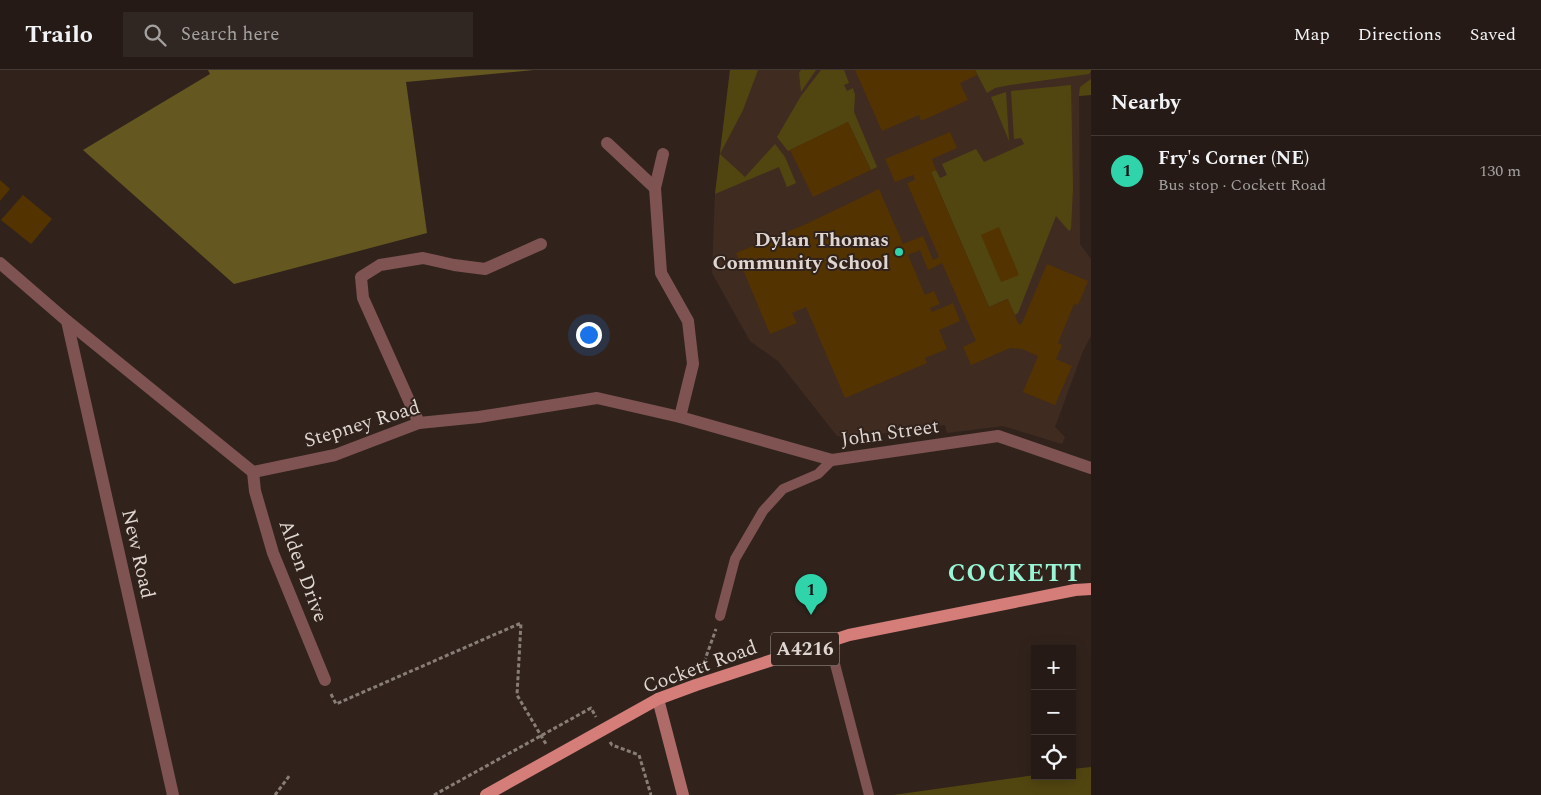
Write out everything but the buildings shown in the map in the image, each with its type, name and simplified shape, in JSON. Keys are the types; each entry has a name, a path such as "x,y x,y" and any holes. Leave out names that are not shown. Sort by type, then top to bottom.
{"main road":[{"name":"Cockett Road","path":"486,795 658,699 696,685 858,633 1075,590 1091,589"}],"street":[{"path":"607,143 655,188"},
{"path":"663,154 655,188 661,273 688,321 693,364 680,416"},
{"path":"420,423 363,298 361,277 380,265 423,258 485,269 541,244"},
{"path":"0,263 67,321 253,472"},
{"name":"New Road","path":"67,321 173,795"},
{"name":"Stepney Road","path":"253,472 335,455 420,423 479,417 597,398 680,416 832,460"},
{"name":"John Street","path":"832,460 998,436 1091,468"},
{"name":"Alden Drive","path":"253,472 255,490 273,552 325,680"},
{"path":"658,699 683,795"}],"lane":[{"name":"John Street","path":"720,616 735,559 763,511 783,489 818,474 832,460"},
{"path":"829,641 869,795"}],"path":[{"path":"696,685 720,616"},
{"path":"325,680 336,704 521,623 518,695 554,757"},
{"path":"639,755 651,795"},
{"path":"275,795 290,775"}],"shaded area":[{"path":"208,70 534,70 406,82 427,233 234,284 83,150 210,74"},
{"name":"Dylan Thomas Community School","path":"730,70 1091,70 1091,95 1079,96 1080,244 1091,259 1091,336 1083,351 1055,427 1065,437 1062,444 1003,426 947,433 945,425 849,438 837,436 778,361 750,341 712,273 715,194"},
{"path":"730,70 758,70 743,110 720,154 745,177 775,144 785,157 796,183 787,187 779,167 715,194"},
{"path":"801,70 816,70 801,92 799,73"},
{"path":"821,70 844,70 849,83 844,85 847,91 853,88 855,95 854,112 877,167 871,170 848,122 788,151 777,137 801,96"},
{"path":"975,70 1091,71 1089,74 995,88 987,93"},
{"path":"1091,79 1091,95 1079,96 1080,87"},
{"path":"1071,85 1073,188 1071,229 1069,231 1056,216 1018,313 1015,315 1007,299 989,307 931,172 936,170 940,178 947,175 942,164 976,149 984,162 1024,144 1021,138 1014,139 1011,91"},
{"path":"1006,92 1009,141 991,97"},
{"path":"1091,767 1091,795 893,795 1031,776 1031,780 1076,780 1076,769"}],"place":[{"name":"Dylan Thomas Community School","path":"899,252"},
{"name":"Fry's Corner (NE)","path":"811,615"}],"district":[{"name":"COCKETT","path":"1015,574"}]}
